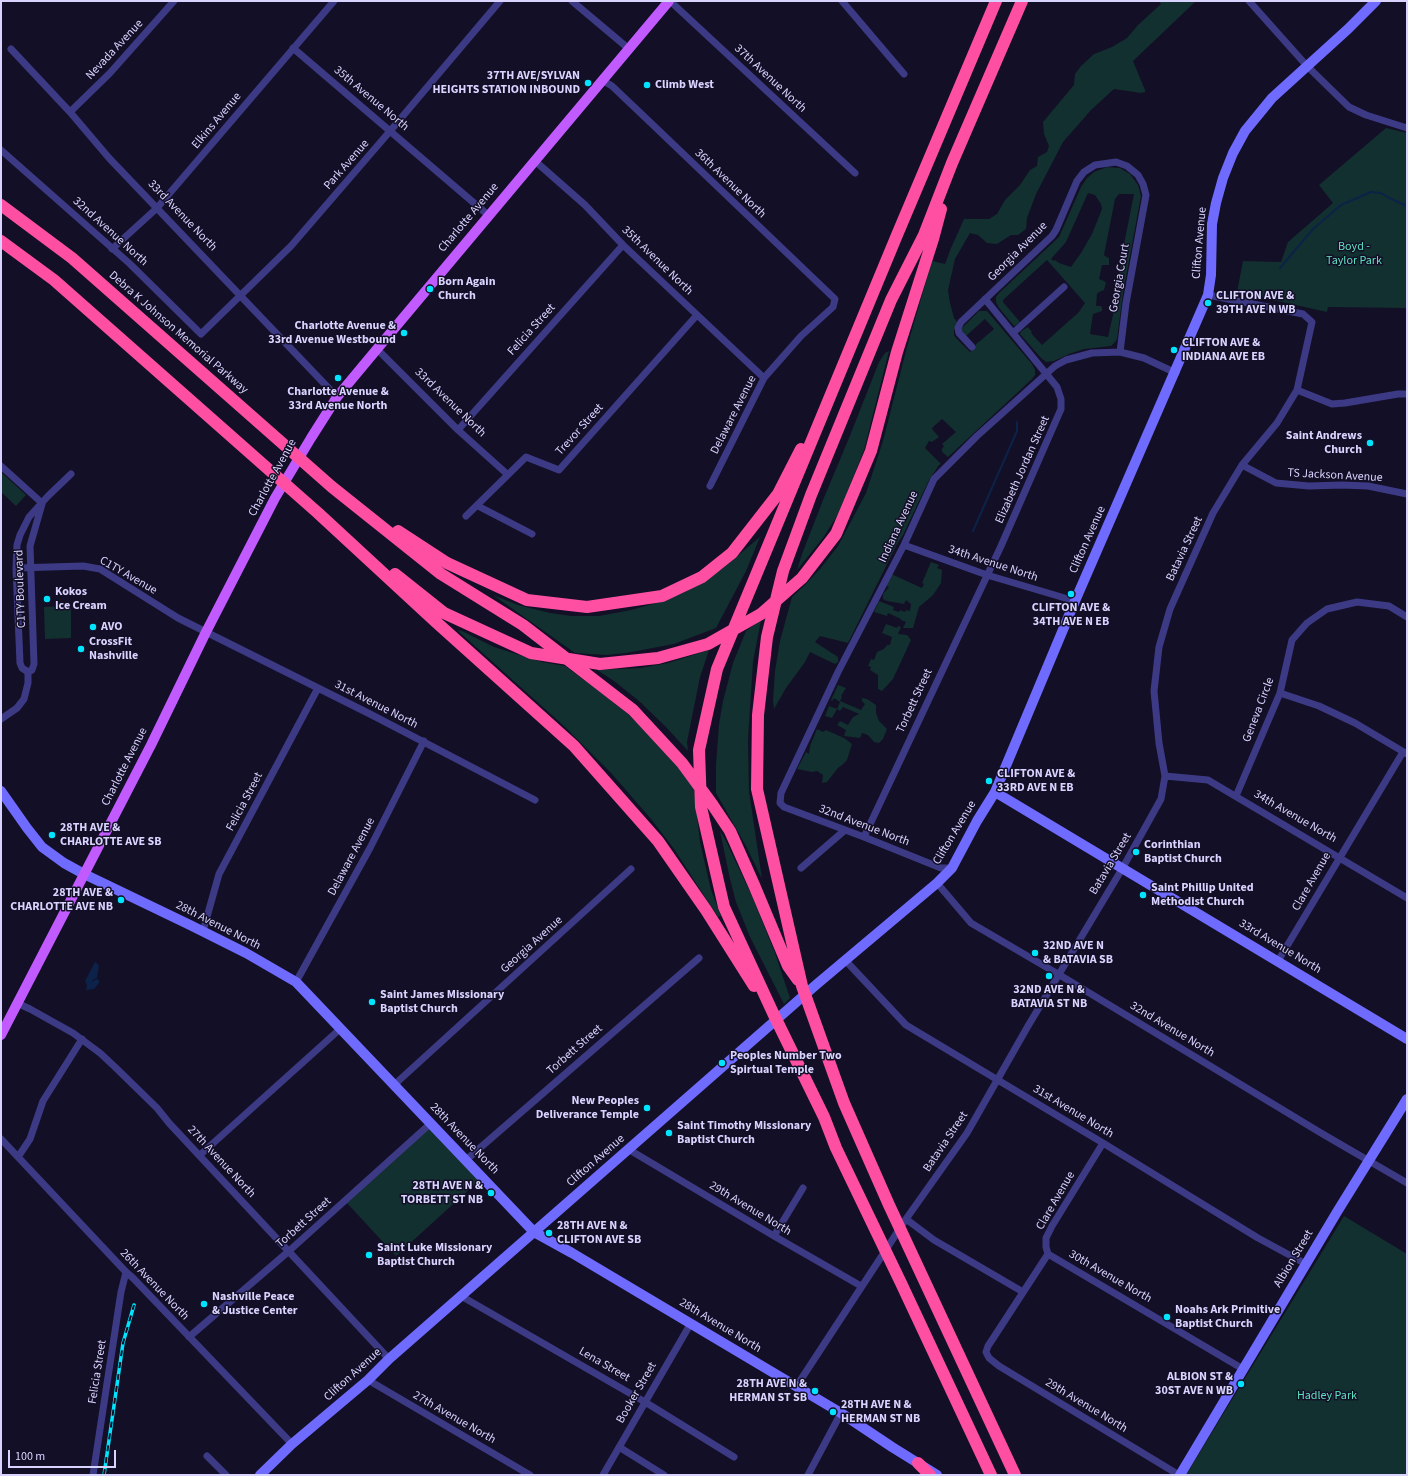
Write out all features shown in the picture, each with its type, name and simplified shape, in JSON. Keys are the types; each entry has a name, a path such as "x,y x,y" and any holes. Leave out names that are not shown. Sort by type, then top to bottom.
{"highway":[{"path":"991,1475 902,1283 836,1148 824,1117 772,1013 724,907 701,807 699,750 717,669 996,1"},
{"path":"1015,1475 890,1206 844,1103 802,987 757,790 758,715 767,637 783,571 811,494 891,300 924,235 952,163 1022,1"},
{"path":"318,513 444,613 531,654 600,664 658,658 708,644 761,614 802,578 836,534 871,451 897,352 933,239 952,163"},
{"name":"Debra K Johnson Memorial Parkway","path":"1,205 72,258 332,487"},
{"path":"1,241 54,280 318,513 574,746 658,841 706,910 772,1013"},
{"path":"332,487 447,563 527,600 587,607 662,596 702,577 732,553 742,541 778,494 845,362"},
{"path":"332,487 441,574 523,625 633,710 682,763 712,804 730,832 788,966 802,987"},
{"path":"918,1463 930,1475"}],"main road":[{"name":"Charlotte Avenue","path":"1,1034 151,744 206,632 275,498 337,397 488,215 670,1"}],"street":[{"name":"Nevada Avenue","path":"70,112 110,72 174,1"},
{"name":"Elkins Avenue","path":"112,249 157,208 334,1"},
{"name":"Park Avenue","path":"201,334 242,296 291,246 500,1"},
{"path":"572,1 629,49"},
{"name":"37th Avenue North","path":"670,1 855,173"},
{"path":"842,1 904,74"},
{"path":"1249,1 1307,66 1349,107 1372,118 1407,128"},
{"name":"Clifton Avenue","path":"263,1474 292,1444 368,1380 389,1359 628,1149 845,960 937,883 952,868 977,821 995,792 1075,601 1176,373 1208,296 1211,275 1212,224 1221,184 1233,153 1245,131 1272,98 1376,1"},
{"name":"35th Avenue North","path":"293,48 391,130 440,175 488,215"},
{"name":"33rd Avenue North","path":"11,49 70,112 109,158 337,397"},
{"name":"36th Avenue North","path":"602,80 612,86 835,299 833,307"},
{"name":"32nd Avenue North","path":"1,150 129,263 201,334"},
{"name":"35th Avenue North","path":"535,161 585,205 624,245 764,378"},
{"name":"Georgia Avenue","path":"972,347 958,330 959,326 966,317 1054,234 1078,180 1084,172 1099,163 1118,162"},
{"name":"Georgia Court","path":"1118,162 1130,167 1138,175 1143,184 1146,195 1126,303 1120,352"},
{"name":"Felicia Street","path":"458,430 624,245"},
{"path":"1013,333 1064,287"},
{"name":"Batavia Street","path":"796,1387 906,1219 967,1133 1058,974 1122,869 1161,799 1165,776 1159,743 1154,692 1159,647 1170,609 1213,513 1242,464 1277,423 1297,390 1312,322 1303,314 1208,296"},
{"path":"985,299 1046,374"},
{"name":"Delaware Avenue","path":"710,486 764,378 801,336 833,307"},
{"name":"Trevor Street","path":"466,516 478,506 507,474 526,457 559,470 697,315"},
{"name":"33rd Avenue North","path":"377,349 458,430 507,474"},
{"path":"1120,352 1144,358 1176,373"},
{"name":"Indiana Avenue","path":"781,793 838,672 904,545 927,492 937,474 1055,366 1092,353 1120,352"},
{"name":"Elizabeth Jordan Street","path":"986,575 1007,533 1060,412 1062,402 1060,393 1046,374"},
{"path":"1297,390 1332,404 1407,394"},
{"name":"TS Jackson Avenue","path":"1242,464 1276,483 1309,486 1368,486 1407,494"},
{"path":"1,466 42,504"},
{"name":"C1TY Boulevard","path":"28,672 22,668 20,663 16,549 20,535 29,517 71,474"},
{"name":"C1TY Boulevard","path":"28,672 32,670 34,664 30,568 31,538 42,504"},
{"path":"478,506 532,534"},
{"name":"34th Avenue North","path":"904,545 986,575 1075,601"},
{"name":"C1TY Avenue","path":"16,568 83,566 95,568 110,575 178,618 206,632"},
{"name":"Torbett Street","path":"864,837 986,575"},
{"name":"Geneva Circle","path":"1236,796 1280,693 1292,640 1307,623 1327,609 1356,602 1389,606 1407,617"},
{"name":"31st Avenue North","path":"206,632 424,741 535,800"},
{"name":"C1TY Boulevard","path":"1,719 17,708 24,699 28,683 28,672"},
{"name":"Felicia Street","path":"203,931 219,874 318,688"},
{"path":"1280,693 1319,706 1355,723 1405,753"},
{"name":"Delaware Avenue","path":"296,982 370,848 424,741"},
{"name":"Clare Avenue","path":"1278,961 1339,856 1405,753"},
{"name":"34th Avenue North","path":"1165,776 1208,780 1339,856 1407,898"},
{"name":"28th Avenue North","path":"1,791 42,847 64,864 203,931 246,953 296,982 534,1232 691,1323 841,1413 937,1475"},
{"name":"33rd Avenue North","path":"995,792 1407,1040"},
{"name":"32nd Avenue North","path":"781,793 780,803 784,807 941,868 952,868"},
{"path":"801,868 845,830"},
{"name":"Georgia Avenue","path":"394,1085 631,869"},
{"name":"32nd Avenue North","path":"937,883 971,923 1407,1183"},
{"name":"Torbett Street","path":"466,1160 699,958"},
{"name":"31st Avenue North","path":"845,960 906,1025 1258,1238 1306,1264"},
{"name":"27th Avenue North","path":"17,1003 60,1025 82,1039 157,1108 169,1123 389,1359"},
{"path":"200,1155 340,1029"},
{"path":"18,1157 30,1139 43,1101 82,1039"},
{"name":"Albion Street","path":"1179,1475 1407,1099"},
{"name":"Torbett Street","path":"189,1337 289,1251 431,1124"},
{"name":"26th Avenue North","path":"1,1139 126,1272 134,1278 292,1444"},
{"name":"Clare Avenue","path":"1048,1254 1046,1238 1103,1143"},
{"name":"29th Avenue North","path":"628,1149 861,1286"},
{"path":"774,1236 802,1188"},
{"path":"906,1219 934,1240 1022,1292 1048,1254"},
{"name":"30th Avenue North","path":"1048,1254 1243,1369"},
{"name":"Felicia Street","path":"93,1475 121,1292 126,1272"},
{"name":"29th Avenue North","path":"1022,1292 988,1346 986,1352 989,1358 993,1362 1179,1475"},
{"name":"Lena Street","path":"461,1296 645,1402 734,1456"},
{"name":"Booker Street","path":"603,1475 691,1323"},
{"name":"27th Avenue North","path":"368,1380 530,1475"},
{"path":"808,1475 841,1413"},
{"path":"619,1446 664,1475"},
{"path":"207,1456 226,1475"}],"green space":[{"path":"1159,1 1196,1 1133,61 1145,92 1141,93 1114,89 1091,110 1063,142 1036,194 1027,218 1026,229 1018,235 1011,235 997,244 987,243 978,235 970,233 955,259 948,290 954,318 958,323 954,330 954,335 956,338 970,352 974,349 977,343 994,329 985,319 966,336 961,329 979,311 987,311 1032,364 1035,370 1035,375 948,457 942,452 944,446 942,444 956,432 942,419 932,428 939,437 932,442 929,441 925,448 941,464 929,480 848,643 820,636 815,642 838,657 838,662 835,664 810,652 774,709 773,700 775,671 780,641 792,597 820,569 838,546 866,493 883,441 907,347 932,261 945,264 964,219 989,219 997,214 1005,200 1020,185 1030,170 1037,166 1038,157 1047,152 1049,146 1044,134 1043,122 1074,85 1075,74 1081,66 1094,54 1112,47 1127,38 1138,25 1161,4"},
{"name":"Boyd - Taylor Park","path":"1386,128 1407,133 1407,308 1328,307 1327,312 1237,292 1243,261 1281,262 1288,242 1333,203 1319,185"},
{"path":"1107,167 1120,168 1130,174 1138,185 1141,196 1123,293 1117,339 1111,346 1084,349 1054,361 1046,362 1020,334 1021,331 1028,327 1032,332 1031,333 1042,345 1079,312 1085,303 1047,260 1003,300 1003,302 1020,322 1016,325 1014,326 999,308 996,302 996,297 1059,237 1081,187 1087,178 1094,172","holes":["1088,193 1095,195 1101,204 1102,209 1092,234 1071,267 1055,260 1054,261 1051,259 1066,242","1119,194 1134,194 1108,337 1090,334 1093,314 1102,311 1101,306 1096,306 1097,294 1104,290 1106,283 1099,279 1102,265 1109,265 1109,258 1104,255 1115,199"]},
{"path":"889,351 864,450 846,495 837,516 823,538 797,570 823,500 879,362 885,353"},
{"path":"1,472 26,495 16,506 1,492"},
{"path":"760,537 746,571 716,628 674,644 626,653 606,655 575,653 493,595 518,605 550,613 572,616 599,616 631,610 660,602 685,592 722,569"},
{"path":"931,562 939,565 937,568 942,570 941,583 933,595 919,607 913,628 903,628 906,622 888,613 887,616 874,612 879,601 894,607 893,610 899,612 900,610 905,612 906,610 910,611 911,604 906,600 904,604 883,599 883,594 889,587 883,585 889,573 922,588 924,584 922,583"},
{"path":"71,606 71,638 45,639 44,607"},
{"path":"761,620 753,662 748,740 749,791 762,879 746,846 716,793 716,765 719,724 723,701 733,663 746,631"},
{"path":"886,624 897,628 898,626 901,627 898,634 907,635 911,640 893,679 882,691 878,689 878,675 870,670 871,667 868,666 871,659 874,660 877,652 884,649 887,645 890,645 892,637 882,633"},
{"path":"457,630 494,647 542,662 565,666 628,714 669,755 694,787 700,842 711,890 721,916 718,917 674,849 651,819 612,774 564,726"},
{"path":"709,650 700,677 687,742 688,751 639,701 614,681 597,670 641,668 668,663"},
{"path":"838,685 846,688 840,701 861,710 865,704 862,701 862,698 867,699 876,705 876,713 879,721 887,729 883,739 879,743 874,742 868,735 862,733 860,738 844,736 846,730 837,725 840,721 848,725 853,717 859,714 843,707 840,711 837,709 840,702 834,698 832,701 831,700"},
{"path":"829,706 837,709 832,718 825,716"},
{"path":"817,729 823,732 826,730 844,738 852,744 847,760 838,768 827,782 822,783 823,775 817,771 812,772 797,769 806,752 809,754 810,746"},
{"path":"720,831 752,896 775,953 790,998 784,1004 750,937 736,902"},
{"path":"431,1123 483,1177 396,1256 345,1201"},
{"name":"Hadley Park","path":"1344,1216 1407,1254 1407,1475 1186,1475"}],"water":[{"path":"95,962 99,965 97,978 92,982 96,979 99,980 99,983 94,989 86,990 87,985 85,981"}],"waterway":[{"path":"1280,268 1313,229 1341,205 1371,192 1381,193 1407,206"},
{"path":"973,531 1017,431 1017,422"}],"railway":[{"path":"104,1475 123,1343 134,1305"}],"place":[{"name":"37TH AVE/SYLVAN HEIGHTS STATION INBOUND","path":"588,83"},
{"name":"Climb West","path":"647,85"},
{"name":"Born Again Church","path":"430,289"},
{"name":"CLIFTON AVE & 39TH AVE N WB","path":"1208,303"},
{"name":"Charlotte Avenue & 33rd Avenue Westbound","path":"404,333"},
{"name":"CLIFTON AVE & INDIANA AVE EB","path":"1174,350"},
{"name":"Charlotte Avenue & 33rd Avenue North","path":"338,378"},
{"name":"Saint Andrews Church","path":"1370,443"},
{"name":"CLIFTON AVE & 34TH AVE N EB","path":"1071,594"},
{"name":"Kokos Ice Cream","path":"47,599"},
{"name":"AVO","path":"93,627"},
{"name":"CrossFit Nashville","path":"81,649"},
{"name":"CLIFTON AVE & 33RD AVE N EB","path":"989,781"},
{"name":"28TH AVE & CHARLOTTE AVE SB","path":"52,835"},
{"name":"Corinthian Baptist Church","path":"1136,852"},
{"name":"Saint Phillip United Methodist Church","path":"1143,895"},
{"name":"28TH AVE & CHARLOTTE AVE NB","path":"121,900"},
{"name":"32ND AVE N & BATAVIA SB","path":"1035,953"},
{"name":"32ND AVE N & BATAVIA ST NB","path":"1049,976"},
{"name":"Saint James Missionary Baptist Church","path":"372,1002"},
{"name":"Peoples Number Two Spirtual Temple","path":"722,1063"},
{"name":"New Peoples Deliverance Temple","path":"647,1108"},
{"name":"Saint Timothy Missionary Baptist Church","path":"669,1133"},
{"name":"28TH AVE N & TORBETT ST NB","path":"491,1193"},
{"name":"28TH AVE N & CLIFTON AVE SB","path":"549,1233"},
{"name":"Saint Luke Missionary Baptist Church","path":"369,1255"},
{"name":"Nashville Peace & Justice Center","path":"204,1304"},
{"name":"Noahs Ark Primitive Baptist Church","path":"1167,1317"},
{"name":"ALBION ST & 30ST AVE N WB","path":"1241,1384"},
{"name":"28TH AVE N & HERMAN ST SB","path":"815,1391"},
{"name":"28TH AVE N & HERMAN ST NB","path":"833,1412"}]}
